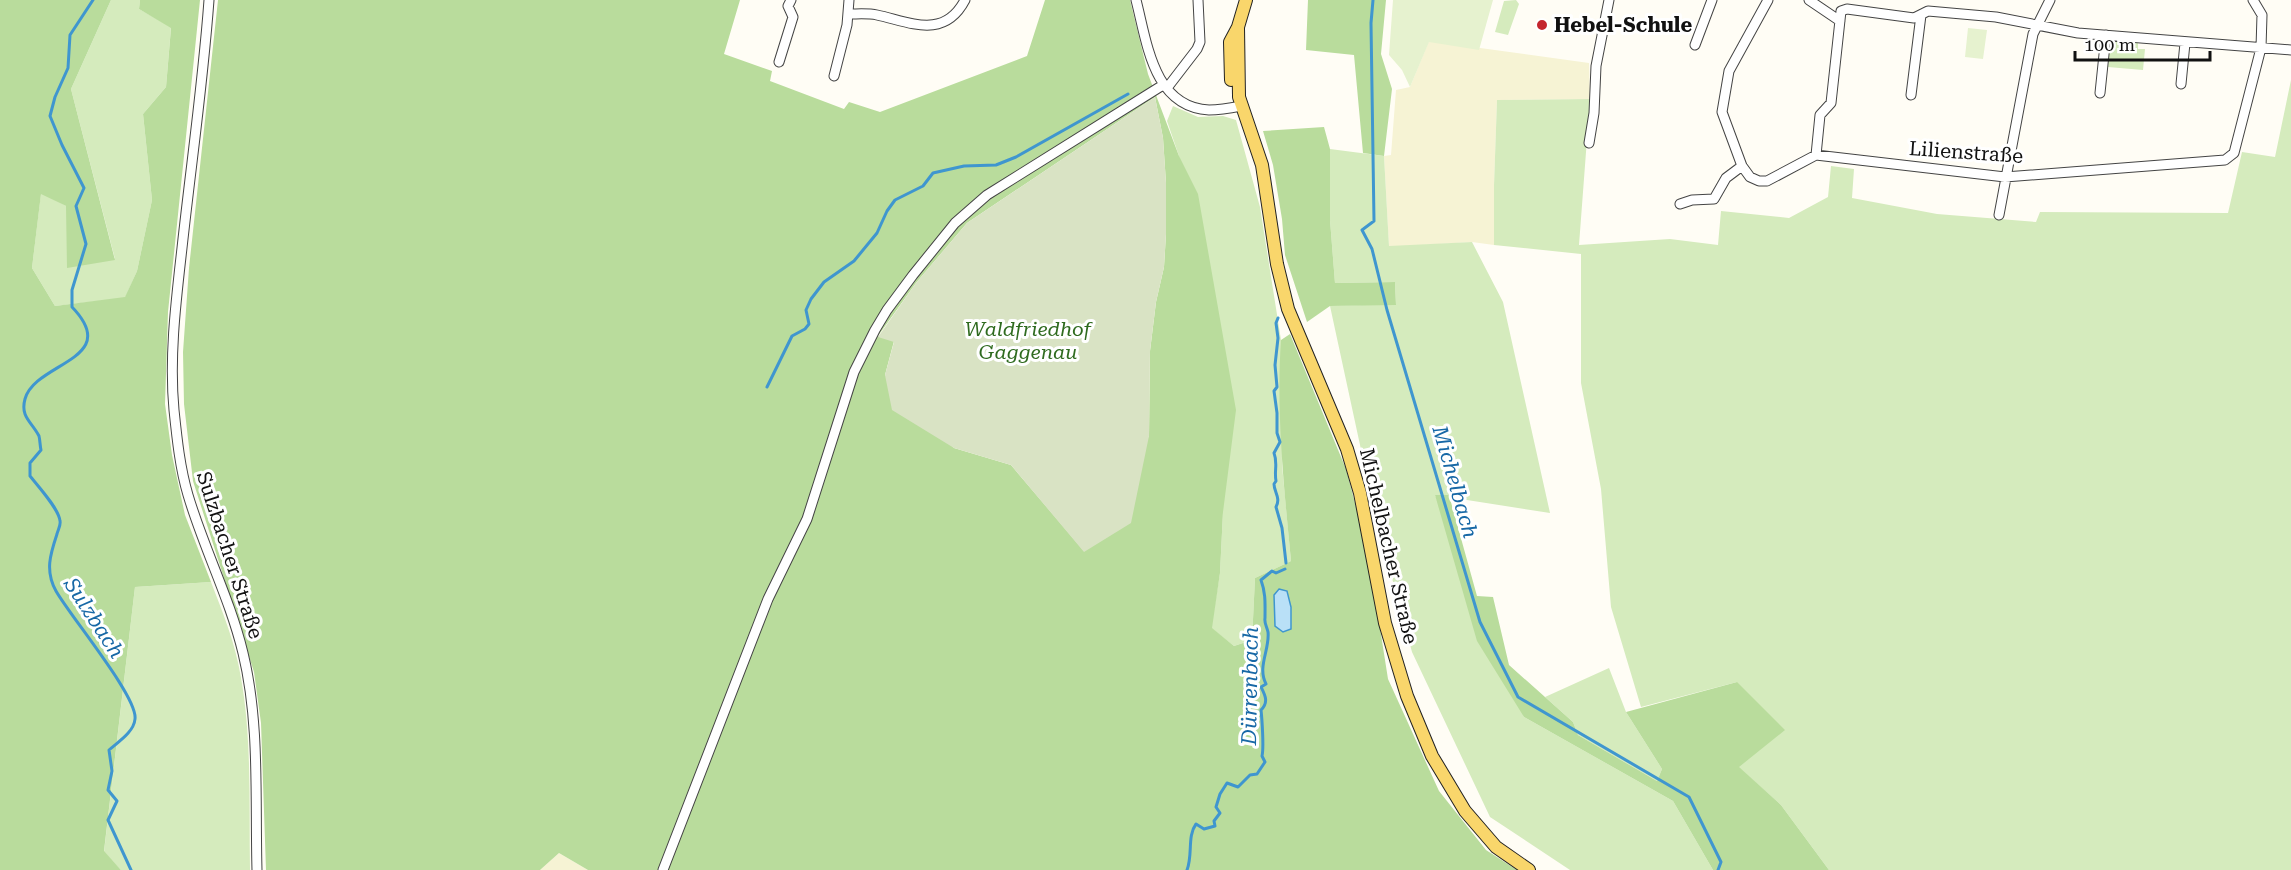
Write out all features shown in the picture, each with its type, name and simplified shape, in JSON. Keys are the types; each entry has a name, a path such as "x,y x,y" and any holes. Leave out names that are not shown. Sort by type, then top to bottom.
{"main road":[{"name":"Michelbacher Straße","path":"1246,0 1238,27 1230,42 1229,63 1232,88 1240,102 1262,165 1277,264 1288,309 1347,449 1360,493 1385,623 1407,696 1432,756 1465,811 1496,847 1528,870"}],"street":[{"name":"Sulzbacher Straße","path":"209,0 177,293 173,351 174,408 179,453 187,493 230,609 244,654 254,742 257,870"},
{"path":"779,62 792,17 788,6 790,0"},
{"path":"834,76 843,48 849,0"},
{"path":"849,14 877,15 905,24 929,26 951,17 962,7 965,0"},
{"path":"1136,0 1152,64 1157,76 1165,86 1180,100 1197,108 1209,110 1240,102"},
{"path":"663,870 768,599 807,519 854,372 887,310 956,223 987,195 1165,86 1197,49 1200,42 1198,0"},
{"path":"1589,143 1594,113 1596,66 1609,0"},
{"path":"1695,45 1712,0"},
{"path":"1768,0 1729,71 1722,112 1742,166 1750,177 1758,181 1767,180 1816,154 1820,115 1831,103 1841,11 1847,9 1914,18 1928,11 1996,17 2078,33 2291,50"},
{"path":"1809,0 1840,21"},
{"path":"1999,215 2036,26 2050,0"},
{"path":"2253,0 2262,15 2261,48"},
{"path":"1911,94 1921,15"},
{"path":"2100,93 2106,35"},
{"path":"2181,84 2185,43"},
{"name":"Lilienstraße","path":"1816,154 2005,177 2225,160 2234,153 2261,48"},
{"path":"1680,204 1692,200 1714,199 1725,178 1742,166"}],"shaded area":[{"path":"1429,41 1589,63 1590,99 1497,100 1494,245 1472,242 1389,247 1384,156 1391,155 1396,90 1410,87"},
{"path":"559,853 588,870 540,870"}],"green space":[{"path":"0,0 111,0 71,89 115,260 67,268 66,206 41,194 32,268 55,306 125,297 137,271 152,200 143,114 166,87 171,28 139,9 140,0 200,0 168,312 165,404 172,455 185,515 211,582 135,587 104,851 121,870 0,870"},
{"path":"111,0 140,0 139,9 171,27 166,87 143,114 152,200 137,271 125,298 55,306 32,268 41,193 66,206 115,259 71,89"},
{"path":"218,0 740,0 724,54 772,71 770,81 844,109 849,102 880,112 1027,56 1045,0 1130,0 1148,74 1179,156 1198,194 1236,410 1223,512 1220,573 1212,628 1234,646 1252,640 1255,578 1291,561 1279,395 1281,340 1290,334 1346,469 1368,552 1388,679 1439,791 1486,850 1517,870 588,870 559,853 540,870 266,870 261,723 254,672 193,481 184,404 183,352 189,268","holes":["1155,97 1163,138 1166,234 1164,267 1156,302 1150,351 1149,436 1084,551 1011,465 954,448 885,375 894,341 878,336 916,283 967,223"]},
{"path":"1308,0 1386,0 1381,54 1392,89 1384,156 1363,153 1354,55 1306,50"},
{"path":"1393,0 1493,0 1479,50 1429,42 1410,87 1402,70 1389,55"},
{"path":"1516,0 1519,4 1508,35 1495,32 1504,1"},
{"path":"1968,28 1987,30 1983,59 1965,57"},
{"path":"2115,40 2138,42 2138,49 2145,49 2143,70 2108,67 2110,45"},
{"path":"2291,80 2291,870 1829,870 1781,805 1738,767 1737,682 1641,707 1611,607 1601,489 1581,383 1581,254 1494,245 1497,100 1590,99 1579,245 1670,239 1718,245 1721,211 1789,218 1828,197 1831,166 1854,169 1852,198 1937,214 2036,222 2040,212 2228,213 2242,152 2275,157"},
{"name":"Waldfriedhof Gaggenau","path":"1155,97 1163,138 1166,234 1164,267 1156,302 1150,351 1149,436 1131,523 1084,552 1011,465 954,448 892,410 885,375 894,342 878,337 916,283 967,223"},
{"path":"1173,106 1198,117 1223,116 1236,120 1260,207 1281,340 1282,465 1291,561 1255,578 1252,640 1234,646 1211,628 1220,573 1223,512 1179,156 1167,121"},
{"path":"1324,127 1330,149 1330,220 1335,283 1395,282 1396,305 1330,306 1307,322 1285,255 1273,165 1263,131"},
{"path":"1330,149 1384,156 1389,246 1472,242 1503,302 1550,513 1435,495 1524,717 1673,801 1713,870 1570,870 1490,817 1412,652 1376,519 1330,306 1396,304 1395,282 1335,283 1330,220"},
{"path":"1435,495 1449,495 1477,596 1493,597 1509,665 1573,722 1578,735 1657,781 1662,769 1626,712 1737,682 1785,730 1739,767 1781,805 1829,870 1713,870 1673,801 1524,717 1477,641"},
{"path":"211,582 236,653 245,701 249,773 250,870 121,870 104,852 135,587"},
{"path":"1609,668 1626,712 1662,769 1657,781 1578,735 1573,722 1545,697"}],"water":[{"path":"1279,589 1287,591 1291,607 1291,629 1283,632 1275,626 1274,595"}],"waterway":[{"name":"Sulzbach","path":"93,0 70,35 68,68 55,97 50,116 84,188 76,206 86,244 72,290 72,307 85,325 88,339 82,350 32,387 25,399 24,410 39,436 41,450 30,463 30,476 52,504 60,521 50,563 53,584 115,675 133,708 135,719 132,728 109,750 112,771 108,790 117,801 108,820 131,870"},
{"name":"Michelbach","path":"1373,0 1371,23 1374,221 1362,230 1372,249 1387,310 1480,622 1518,697 1689,797 1721,862 1718,870"},
{"path":"767,387 792,336 809,324 806,310 811,299 824,282 854,261 877,233 895,200 923,186 933,173 964,166 996,165 1016,157 1128,94"},
{"name":"Dürrenbach","path":"1278,318 1275,365 1277,387 1274,391 1277,433 1280,442 1274,453 1276,460 1274,484 1278,498 1276,507 1282,528 1286,563"},
{"name":"Dürrenbach","path":"1187,870 1192,834 1196,824 1204,829 1215,826 1214,821 1220,813 1216,807 1227,783 1238,787 1250,775 1257,774 1265,762 1262,756 1261,710 1266,698 1261,687 1266,684 1263,665 1268,632 1261,580 1272,571 1276,573 1285,569"}],"place":[{"name":"Hebel-Schule","path":"1542,25"}]}
